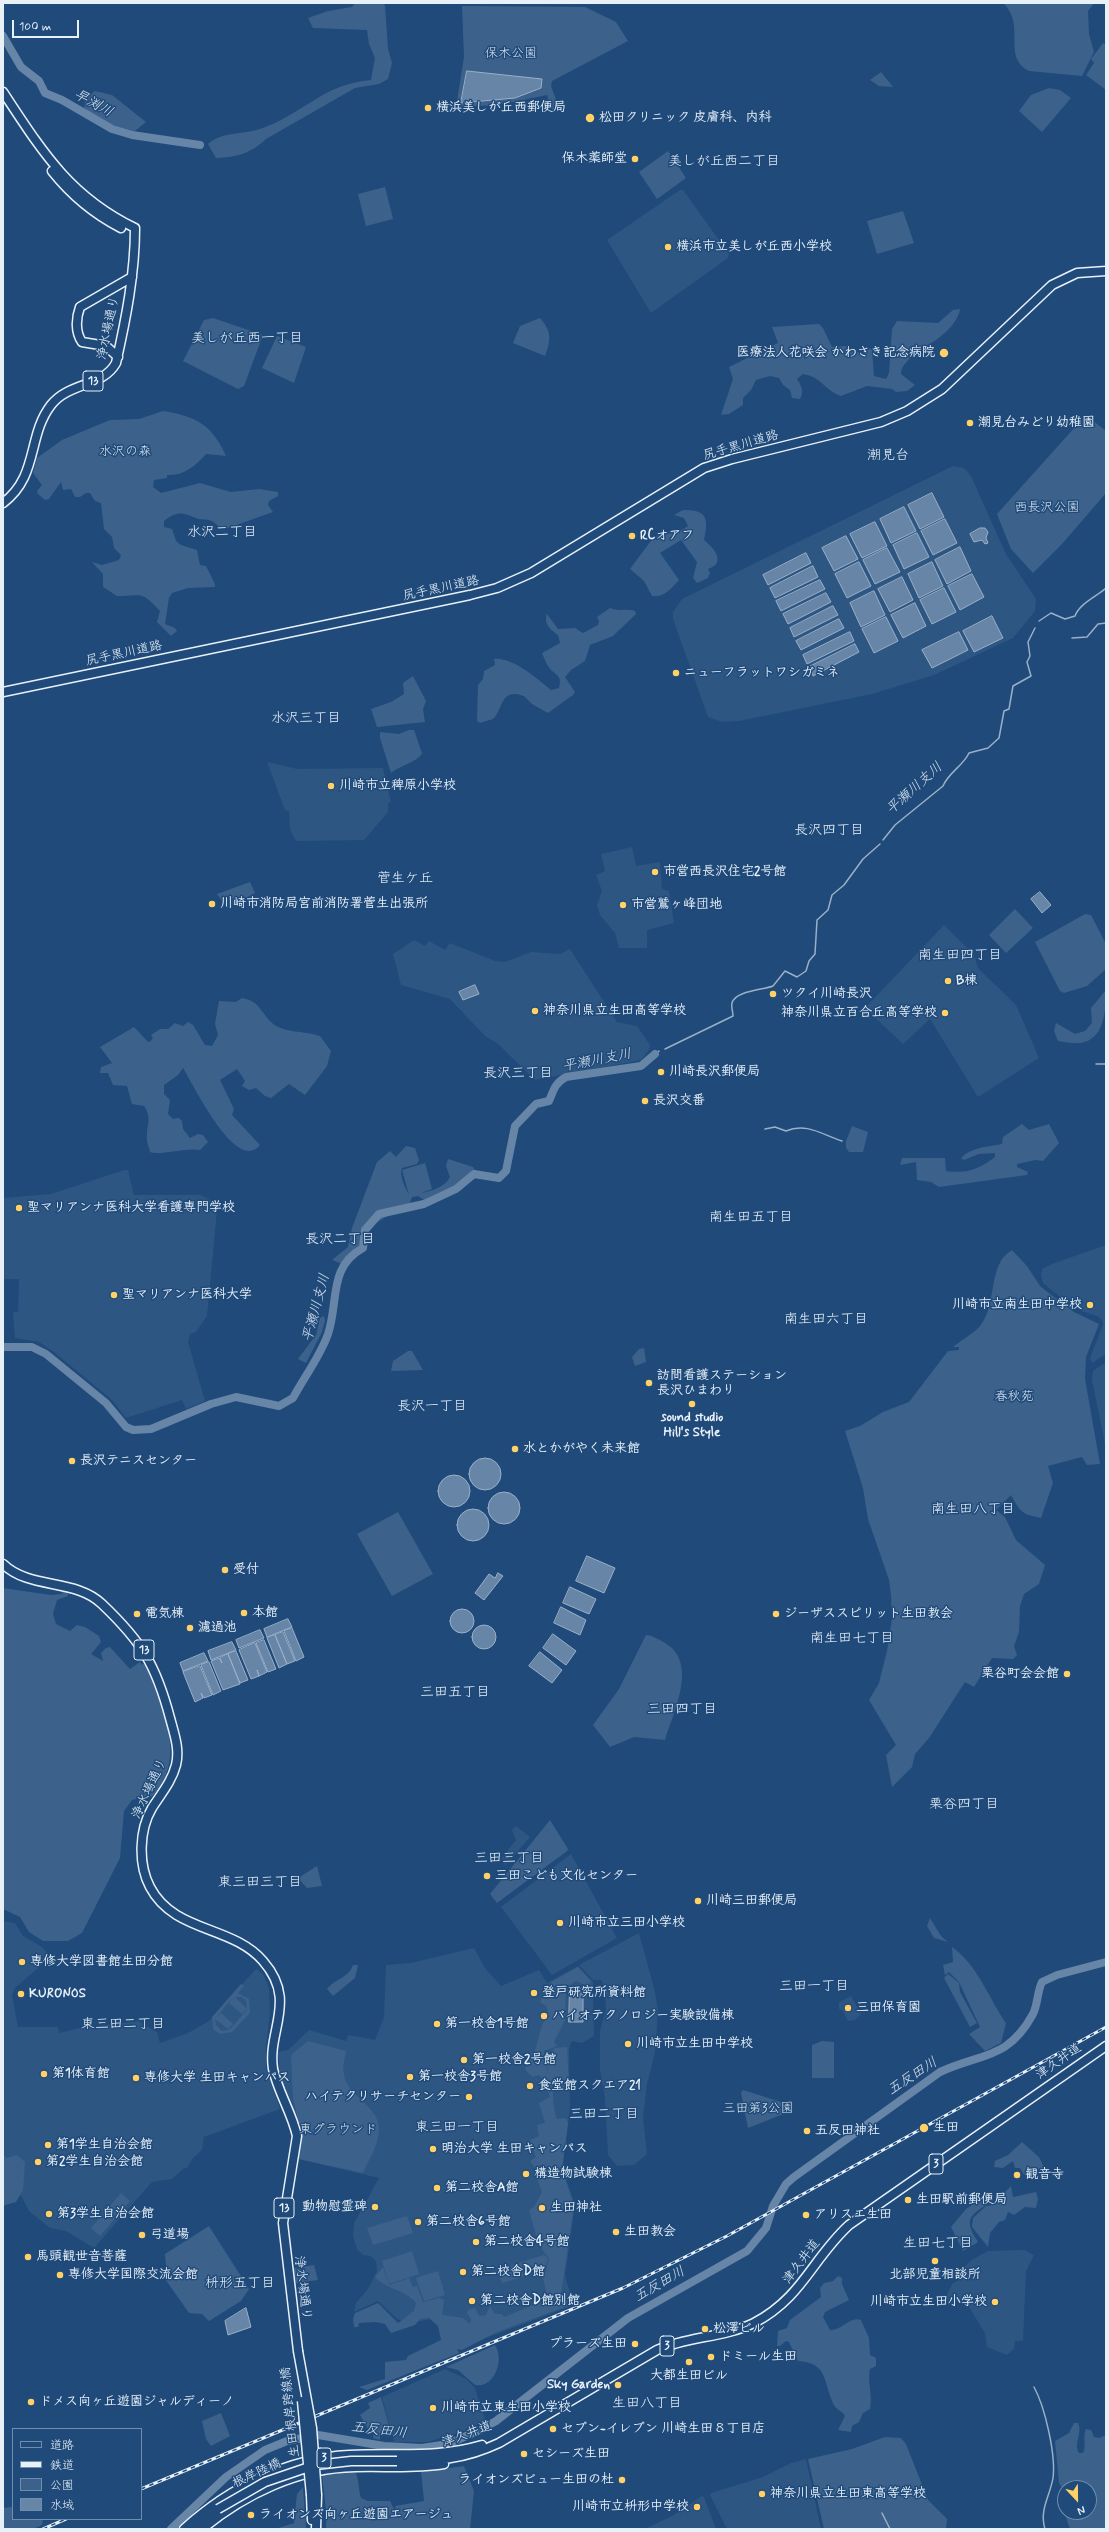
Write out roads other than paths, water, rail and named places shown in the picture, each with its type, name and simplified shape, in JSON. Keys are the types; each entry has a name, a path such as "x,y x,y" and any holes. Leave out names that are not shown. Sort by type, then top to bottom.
{"main road":[{"path":"3,92 53,165 71,184 108,214 135,231"},
{"path":"3,101 49,168 69,191 104,219 135,231"},
{"name":"浄水場通り","path":"3,502 19,487 26,475 43,421 52,404 71,389 101,378 109,373 118,357 132,277 135,231"},
{"name":"尻手黒川道路","path":"844,432 881,422 907,411 931,397 957,376 1052,285 1076,273 1106,271"},
{"name":"尻手黒川道路","path":"3,692 488,591 531,573 704,468 745,455 883,424 926,405 970,369 1053,289 1075,278 1106,275"},
{"path":"118,357 106,346 82,342 78,332 77,314 80,307 132,277"},
{"name":"尻手黒川道路","path":"3,689 13,689"},
{"name":"浄水場通り","path":"3,1564 24,1577 70,1587 91,1596 101,1603 144,1651 158,1677 177,1751 173,1774 152,1808 144,1831 142,1852 150,1886 157,1898 179,1917 193,1925 234,1938 256,1953 276,1981 280,2012 274,2071 295,2125 297,2136 283,2223 298,2351"},
{"name":"津久井道","path":"397,2461 444,2460 471,2455 499,2443 555,2409 672,2343 726,2333 767,2315 799,2288 828,2247 849,2225 1106,2046"},
{"name":"生田根岸跨線橋","path":"298,2351 312,2428 313,2466"},
{"name":"津久井道","path":"430,2460 458,2454 482,2445 555,2409"},
{"name":"3","path":"184,2529 214,2504 248,2484 311,2460 354,2455 429,2455 482,2445"},
{"path":"354,2455 354,2466"},
{"name":"3","path":"202,2529 254,2494 302,2474 354,2466 431,2466 471,2455"},
{"name":"根岸陸橋","path":"193,2529 218,2509 265,2482 313,2466 351,2461 397,2461"},
{"name":"13","path":"313,2466 316,2529"},
{"path":"258,2479 259,2487 264,2489"},
{"path":"248,2484 253,2486 254,2494"},
{"name":"13","path":"313,2529 314,2495"}],"water":[{"path":"467,71 542,79 541,88 515,98 461,103"},
{"path":"932,493 944,517 920,529 908,505"},
{"path":"904,507 916,531 891,543 880,519"},
{"path":"945,519 957,543 933,555 921,531"},
{"path":"875,522 887,546 862,558 850,534"},
{"path":"980,528 985,528 988,532 986,538 988,543 985,544 982,540 974,542 970,534"},
{"path":"917,533 929,557 904,569 893,545"},
{"path":"846,536 858,559 834,571 822,548"},
{"path":"960,547 971,571 947,584 935,560"},
{"path":"887,548 900,572 875,584 863,560"},
{"path":"806,553 811,563 768,585 763,575"},
{"path":"859,562 871,586 847,598 835,574"},
{"path":"932,562 943,586 919,598 908,574"},
{"path":"813,566 818,577 775,598 770,588"},
{"path":"972,574 984,597 960,610 948,586"},
{"path":"902,577 913,600 890,612 878,589"},
{"path":"820,580 825,589 781,611 776,601"},
{"path":"944,588 956,612 932,624 920,600"},
{"path":"874,591 885,615 861,627 850,603"},
{"path":"826,593 831,602 788,624 783,614"},
{"path":"915,603 926,626 903,638 891,615"},
{"path":"833,606 838,615 794,637 790,628"},
{"path":"992,616 1003,638 974,652 963,631"},
{"path":"886,617 898,641 874,653 862,629"},
{"path":"839,619 844,628 801,650 796,641"},
{"path":"850,632 854,641 807,664 803,655"},
{"path":"959,632 968,650 932,668 922,650"},
{"path":"855,644 859,652 813,676 809,667"},
{"path":"1040,892 1051,905 1042,913 1031,899"},
{"path":"475,985 479,994 463,1000 459,992"},
{"path":"482,1458 488,1458 497,1462 501,1474 497,1486 488,1490 482,1490 473,1486 469,1477 469,1471 473,1462"},
{"path":"451,1475 457,1475 467,1482 470,1491 469,1497 463,1504 457,1507 451,1507 441,1500 438,1494 438,1488 445,1478"},
{"path":"501,1492 507,1492 516,1496 520,1508 516,1520 507,1524 501,1524 492,1520 488,1511 488,1505 492,1496"},
{"path":"473,1509 479,1510 486,1516 489,1525 488,1531 482,1538 473,1541 467,1540 460,1534 457,1525 458,1519 464,1512"},
{"path":"587,1556 615,1568 604,1593 576,1581"},
{"path":"498,1573 503,1576 484,1600 475,1593 489,1574 495,1578"},
{"path":"570,1587 596,1599 589,1614 563,1603"},
{"path":"561,1607 586,1620 580,1635 554,1623"},
{"path":"462,1609 470,1613 474,1621 470,1629 462,1633 454,1629 450,1621 454,1613"},
{"path":"288,1619 292,1627 267,1637 264,1629"},
{"path":"484,1625 492,1629 496,1637 492,1645 484,1649 476,1645 472,1637 476,1629"},
{"path":"292,1628 304,1657 296,1661 284,1631"},
{"path":"260,1630 264,1638 239,1648 236,1640"},
{"path":"283,1632 295,1661 287,1664 275,1635"},
{"path":"553,1634 576,1651 566,1665 543,1648"},
{"path":"275,1635 287,1664 279,1668 267,1638"},
{"path":"264,1640 276,1669 268,1672 256,1643"},
{"path":"232,1642 236,1650 211,1660 208,1651"},
{"path":"255,1643 267,1672 251,1679 239,1650"},
{"path":"236,1651 248,1680 240,1683 228,1654"},
{"path":"540,1652 562,1670 552,1683 529,1666"},
{"path":"204,1653 208,1661 183,1671 180,1663"},
{"path":"228,1654 240,1684 223,1690 211,1661 219,1658 222,1663 220,1658"},
{"path":"209,1662 221,1691 213,1695 201,1665"},
{"path":"200,1666 212,1695 204,1698 201,1693 203,1698 195,1702 183,1672"},
{"path":"570,1988 583,1988 583,2022 569,2022"},
{"path":"246,2308 251,2327 228,2335 225,2321"}],"waterway":[{"name":"早渕川","path":"3,36 21,67 39,81 45,93 62,100 112,129 132,135 200,145"},
{"name":"平瀬川支川","path":"1039,621 1051,613 1065,619 1075,616 1084,604 1106,588"},
{"path":"1072,638 1087,637 1098,624 1106,623"},
{"name":"平瀬川支川","path":"883,840 895,825 943,786 969,753 988,748 999,738 1004,711 1009,709 1013,686 1031,676 1027,662 1030,656 1028,642 1035,628"},
{"name":"平瀬川支川","path":"665,1049 733,1016 732,1003 738,996 744,993 773,986 785,971 797,977 806,971 809,961 815,954 817,920 828,910 832,895 844,885 863,859 880,844"},
{"name":"平瀬川支川","path":"655,1054 659,1051"},
{"name":"平瀬川支川","path":"3,1347 32,1347 46,1354 106,1403 126,1427 133,1430 151,1429 211,1404 236,1397 279,1406 293,1398 321,1351 331,1322 339,1275 344,1265 352,1256 363,1248 365,1230 379,1214 424,1204 456,1189 474,1174 499,1178 506,1171 515,1126 536,1104 549,1101 559,1082 566,1077 641,1066 655,1054"},
{"path":"1096,1064 1106,1064"},
{"path":"765,1129 775,1127 786,1131 801,1128 814,1130 842,1141"},
{"name":"五反田川","path":"171,2529 226,2477 265,2450 287,2441 318,2435 384,2446 422,2448 448,2444 496,2421 628,2318 747,2251 766,2228 773,2206 786,2184 794,2177 940,2072 992,2053 1003,2048 1014,2040 1024,2029 1033,2014 1042,1982 1057,1975 1106,1962"},
{"path":"1034,2387 1046,2419 1053,2457 1052,2485 1043,2516 1045,2529"},
{"path":"882,2513 890,2529"}],"railway":[{"path":"142,2489 623,2288 727,2236 1106,2027"},
{"path":"43,2529 64,2520"}],"place":[{"name":"横浜美しが丘西郵便局","path":"428,108"},
{"name":"松田クリニック 皮膚科、内科","path":"590,118"},
{"name":"保木薬師堂","path":"635,159"},
{"name":"横浜市立美しが丘西小学校","path":"668,247"},
{"name":"医療法人花咲会 かわさき記念病院","path":"944,353"},
{"name":"潮見台みどり幼稚園","path":"970,423"},
{"name":"RCオアフ","path":"632,536"},
{"name":"ニューフラットワシガミネ","path":"676,673"},
{"name":"川崎市立稗原小学校","path":"331,786"},
{"name":"市営西長沢住宅2号館","path":"655,872"},
{"name":"川崎市消防局宮前消防署菅生出張所","path":"212,904"},
{"name":"市営鷲ヶ峰団地","path":"623,905"},
{"name":"B棟","path":"948,981"},
{"name":"ツクイ川崎長沢","path":"773,994"},
{"name":"神奈川県立生田高等学校","path":"535,1011"},
{"name":"神奈川県立百合丘高等学校","path":"945,1013"},
{"name":"川崎長沢郵便局","path":"661,1072"},
{"name":"長沢交番","path":"645,1101"},
{"name":"聖マリアンナ医科大学看護専門学校","path":"19,1208"},
{"name":"聖マリアンナ医科大学","path":"114,1295"},
{"name":"川崎市立南生田中学校","path":"1090,1305"},
{"name":"訪問看護ステーション 長沢ひまわり","path":"649,1383"},
{"name":"sound studio Hill's Style","path":"692,1404"},
{"name":"水とかがやく未来館","path":"515,1449"},
{"name":"長沢テニスセンター","path":"72,1461"},
{"name":"受付","path":"225,1570"},
{"name":"本館","path":"244,1613"},
{"name":"電気棟","path":"137,1614"},
{"name":"ジーザススピリット生田教会","path":"776,1614"},
{"name":"濾過池","path":"190,1628"},
{"name":"栗谷町会会館","path":"1067,1674"},
{"name":"三田こども文化センター","path":"487,1876"},
{"name":"川崎三田郵便局","path":"698,1901"},
{"name":"川崎市立三田小学校","path":"560,1923"},
{"name":"専修大学図書館生田分館","path":"22,1962"},
{"name":"登戸研究所資料館","path":"534,1993"},
{"name":"KURONOS","path":"21,1994"},
{"name":"三田保育園","path":"848,2008"},
{"name":"バイオテクノロジー実験設備棟","path":"544,2016"},
{"name":"第一校舎1号館","path":"437,2024"},
{"name":"川崎市立生田中学校","path":"628,2044"},
{"name":"第一校舎2号館","path":"464,2060"},
{"name":"第1体育館","path":"44,2074"},
{"name":"第一校舎3号館","path":"410,2077"},
{"name":"専修大学 生田キャンパス","path":"136,2078"},
{"name":"食堂館スクエア21","path":"530,2086"},
{"name":"ハイテクリサーチセンター","path":"469,2097"},
{"name":"生田","path":"924,2128"},
{"name":"五反田神社","path":"807,2131"},
{"name":"第1学生自治会館","path":"48,2145"},
{"name":"明治大学 生田キャンパス","path":"433,2149"},
{"name":"第2学生自治会館","path":"38,2162"},
{"name":"構造物試験棟","path":"526,2174"},
{"name":"観音寺","path":"1017,2175"},
{"name":"第二校舎A館","path":"437,2188"},
{"name":"生田駅前郵便局","path":"908,2200"},
{"name":"動物慰霊碑","path":"375,2207"},
{"name":"生田神社","path":"542,2208"},
{"name":"第3学生自治会館","path":"49,2214"},
{"name":"アリスエ生田","path":"806,2215"},
{"name":"第二校舎6号館","path":"418,2222"},
{"name":"生田教会","path":"616,2232"},
{"name":"弓道場","path":"142,2235"},
{"name":"第二校舎4号館","path":"476,2242"},
{"name":"馬頭観世音菩薩","path":"28,2257"},
{"name":"北部児童相談所","path":"935,2261"},
{"name":"第二校舎D館","path":"463,2272"},
{"name":"専修大学国際交流会館","path":"60,2275"},
{"name":"第二校舎D館別館","path":"472,2301"},
{"name":"川崎市立生田小学校","path":"995,2302"},
{"name":"松澤ビル","path":"705,2329"},
{"name":"プラーズ生田","path":"635,2344"},
{"name":"ドミール生田","path":"711,2357"},
{"name":"大都生田ビル","path":"689,2362"},
{"name":"Sky Garden","path":"618,2385"},
{"name":"ドメス向ヶ丘遊園ジャルディーノ","path":"31,2402"},
{"name":"川崎市立東生田小学校","path":"433,2408"},
{"name":"セブン-イレブン 川崎生田８丁目店","path":"553,2429"},
{"name":"セシーズ生田","path":"524,2454"},
{"name":"ライオンズビュー生田の杜","path":"622,2480"},
{"name":"神奈川県立生田東高等学校","path":"762,2494"},
{"name":"川崎市立枡形中学校","path":"697,2507"},
{"name":"ライオンズ向ヶ丘遊園エアージュ","path":"251,2515"}],"district":[{"name":"美しが丘西二丁目","path":"724,162"},
{"name":"美しが丘西一丁目","path":"247,339"},
{"name":"潮見台","path":"888,456"},
{"name":"水沢二丁目","path":"222,533"},
{"name":"水沢三丁目","path":"306,719"},
{"name":"長沢四丁目","path":"829,831"},
{"name":"菅生ケ丘","path":"405,879"},
{"name":"南生田四丁目","path":"960,956"},
{"name":"長沢三丁目","path":"518,1074"},
{"name":"南生田五丁目","path":"751,1218"},
{"name":"長沢二丁目","path":"340,1240"},
{"name":"南生田六丁目","path":"826,1320"},
{"name":"長沢一丁目","path":"432,1407"},
{"name":"南生田八丁目","path":"973,1510"},
{"name":"南生田七丁目","path":"852,1639"},
{"name":"三田五丁目","path":"455,1693"},
{"name":"三田四丁目","path":"682,1710"},
{"name":"栗谷四丁目","path":"964,1805"},
{"name":"三田三丁目","path":"509,1859"},
{"name":"東三田三丁目","path":"260,1883"},
{"name":"三田一丁目","path":"814,1987"},
{"name":"東三田二丁目","path":"123,2025"},
{"name":"三田二丁目","path":"604,2115"},
{"name":"東三田一丁目","path":"457,2128"},
{"name":"生田七丁目","path":"938,2244"},
{"name":"枡形五丁目","path":"240,2284"},
{"name":"生田八丁目","path":"647,2404"}],"park label":[{"name":"保木公園","path":"511,54"},
{"name":"水沢の森","path":"125,452"},
{"name":"西長沢公園","path":"1047,508"},
{"name":"春秋苑","path":"1014,1397"},
{"name":"三田第3公園","path":"758,2109"},
{"name":"東グラウンド","path":"338,2130"}]}
